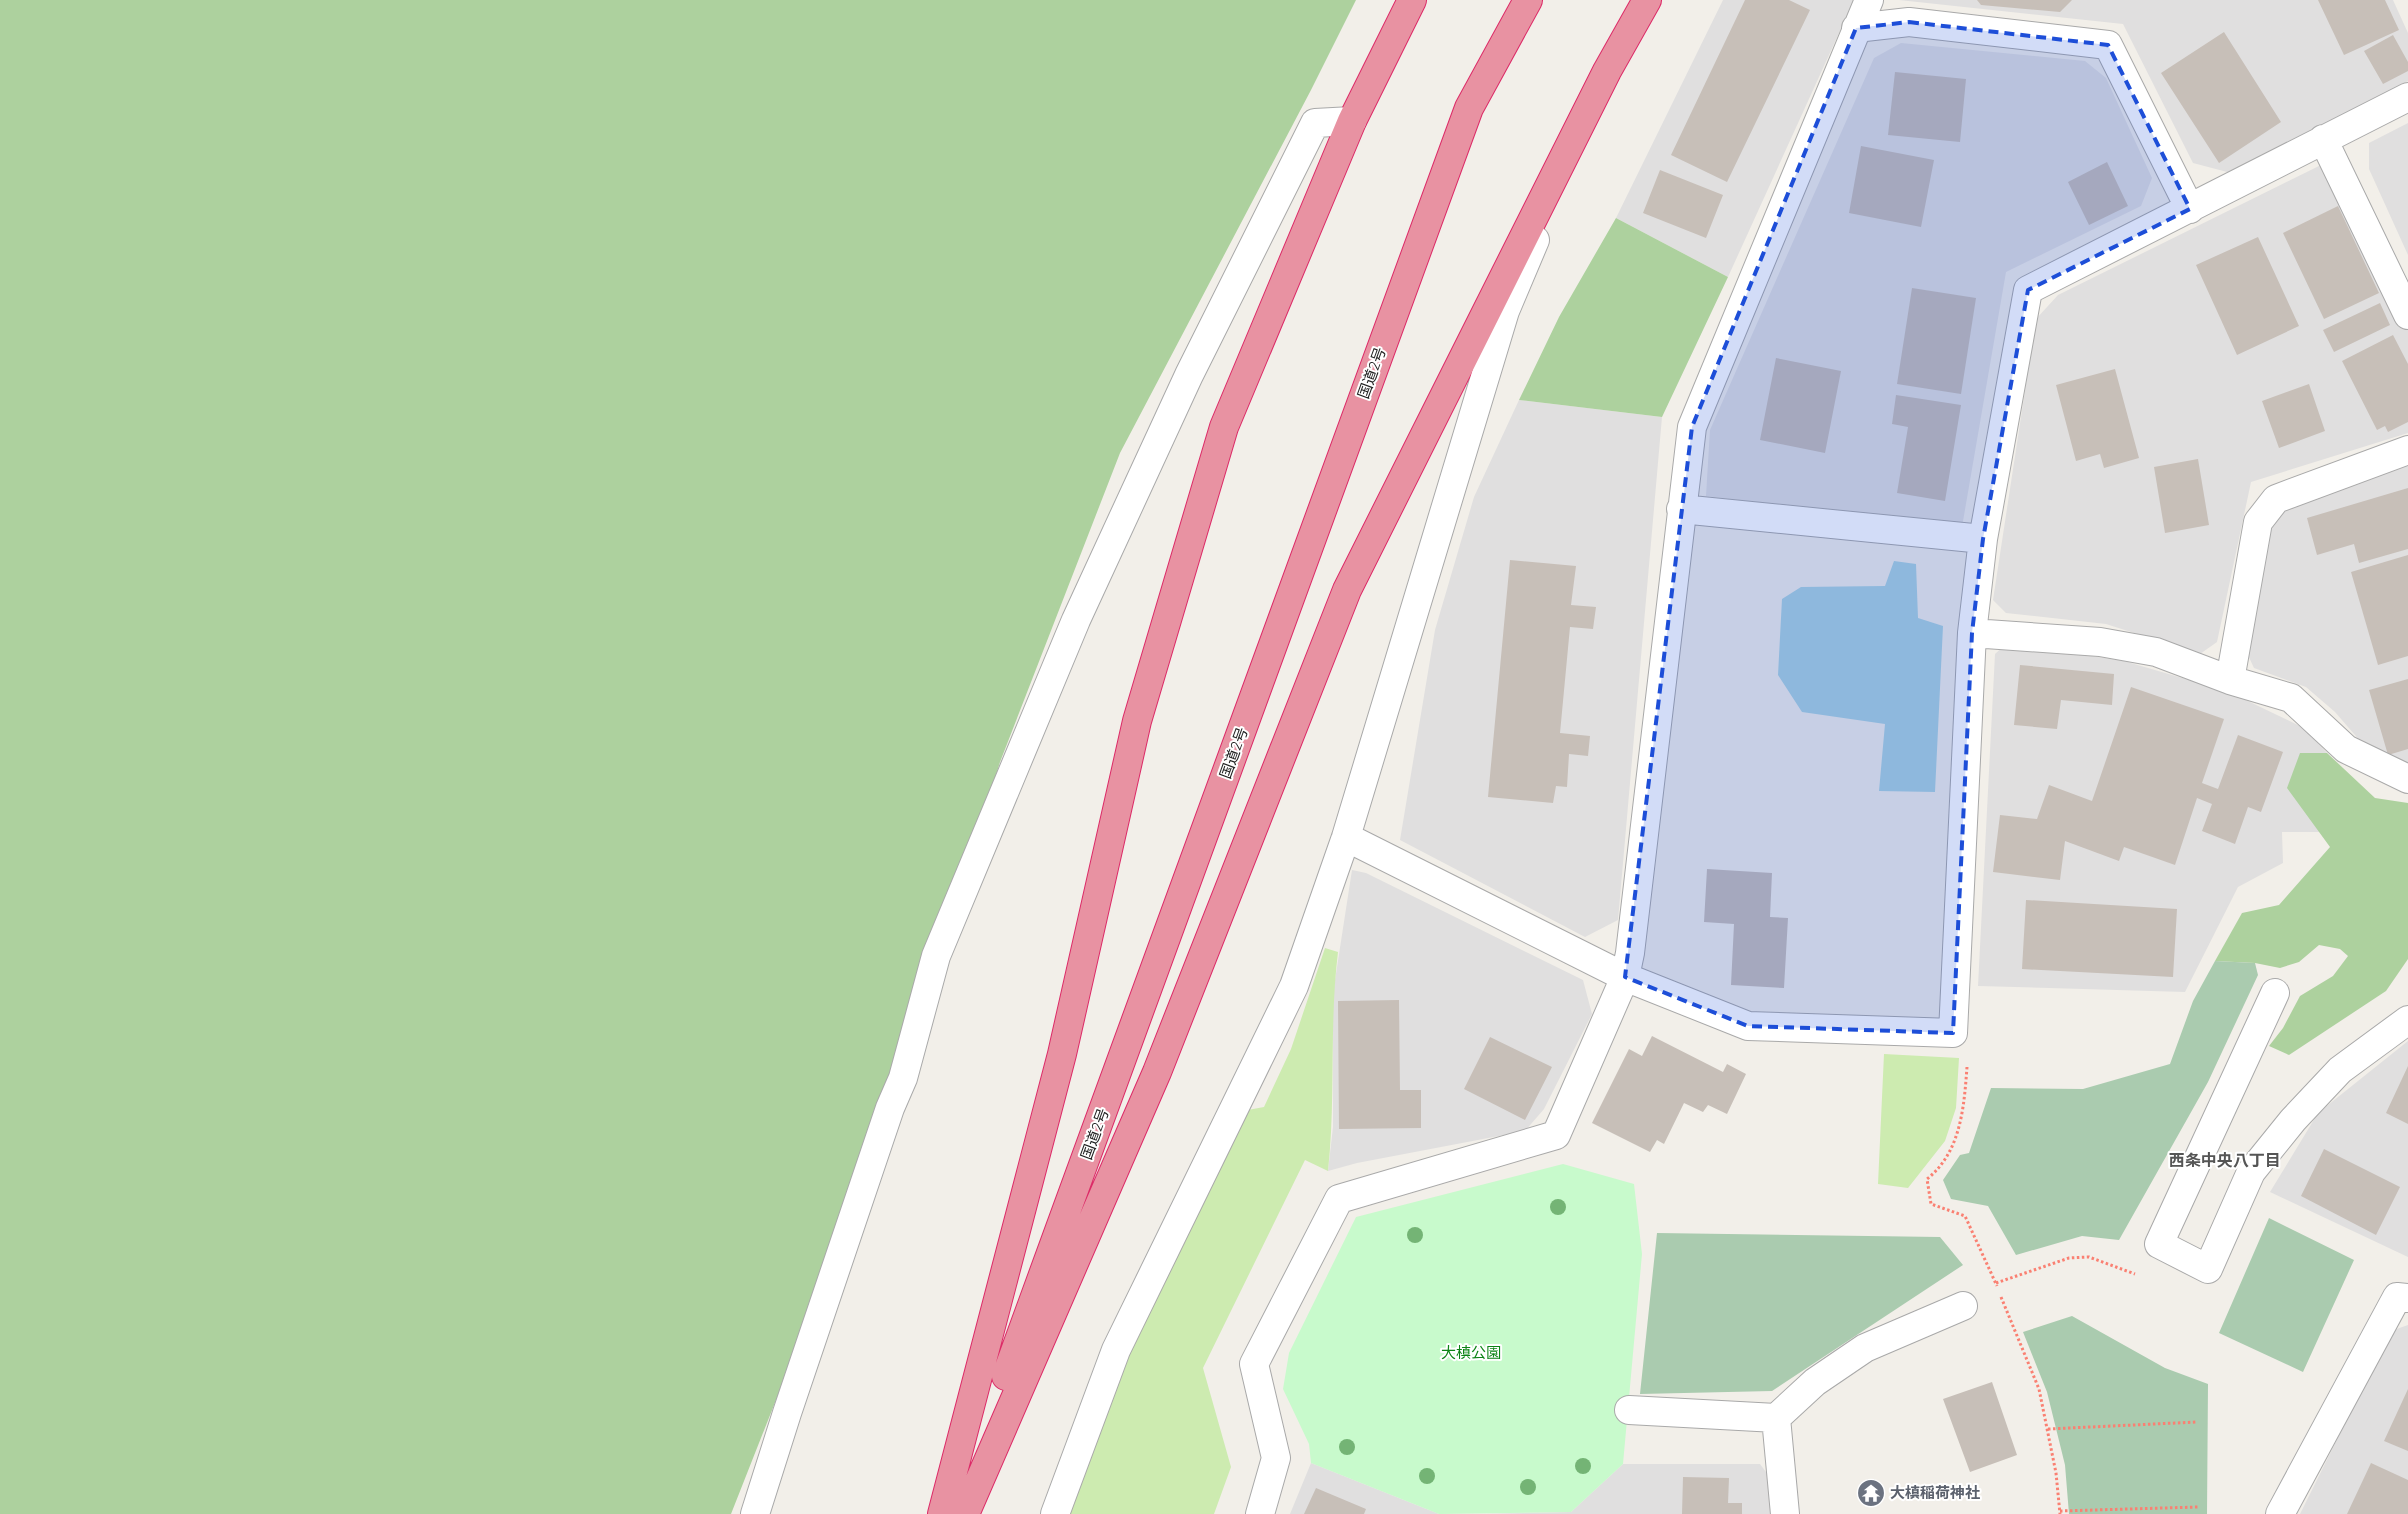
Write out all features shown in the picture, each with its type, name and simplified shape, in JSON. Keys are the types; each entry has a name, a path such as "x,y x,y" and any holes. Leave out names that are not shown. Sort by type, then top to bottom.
{"highway":[{"path":"942,1514 1062,1054 1137,721 1224,426 1352,121 1412,0"},
{"name":"国道2号","path":"956,1514 1469,108 1528,0"},
{"path":"965,1514 1157,1072 1347,590 1607,71 1647,0"}],"street":[{"path":"1260,1514 1276,1458 1254,1364 1339,1199 1556,1135 1625,977 1630,953 1692,427 1869,0"},
{"path":"1856,28 1909,22 2108,45 2190,209"},
{"path":"1055,1514 1116,1350 1294,986 1346,837 1505,311 1607,71"},
{"path":"1346,837 1625,977 1748,1026 1953,1033 1972,633 1983,539 2028,290 2408,97"},
{"path":"756,1514 790,1404 890,1108 903,1078 936,956 1076,620 1189,375 1315,123 1352,121"},
{"path":"2324,139 2408,315"},
{"path":"2230,680 2258,522 2276,499 2408,450"},
{"path":"1681,509 1983,539"},
{"path":"1972,633 2100,642 2156,652 2230,680 2291,698 2346,750 2408,779"},
{"path":"2274,993 2159,1244 2208,1269 2252,1172 2293,1120 2340,1070 2408,1020"},
{"path":"2280,1514 2397,1297 2408,1298"},
{"path":"1628,1410 1776,1418 1815,1382 1865,1348 1963,1306"},
{"path":"1776,1418 1785,1514"}],"path":[{"path":"1953,1033 1968,1062 1963,1112 1957,1135 1939,1170 1927,1180 1931,1204 1965,1216 1996,1283 2039,1389 2056,1473 2060,1512 2198,1507"},
{"path":"1996,1283 2069,1258 2089,1256 2140,1276"},
{"path":"2048,1429 2197,1422"}],"highlighted area":[{"path":"1909,22 2108,45 2190,209 2028,290 1983,539 1972,633 1953,1033 1748,1026 1625,977 1692,427 1856,28"}],"shaded area":[{"path":"1723,0 1854,0 1728,277 1616,218"},
{"path":"1899,0 2393,0 2408,33 2408,81 2231,173 2193,163 2123,24"},
{"path":"1901,43 2085,61 2106,78 2152,178 2141,206 2006,272 1962,527 1706,496 1710,430 1874,58"},
{"path":"2408,123 2408,255 2369,169 2369,143"},
{"path":"2321,165 2408,317 2408,433 2251,482 2217,642 2200,654 2106,624 2006,613 1993,600 2036,319 2058,295"},
{"path":"1519,400 1662,417 1618,920 1585,937 1400,840 1435,630 1474,497"},
{"path":"2408,462 2408,767 2361,742 2335,712 2306,687 2254,668 2246,651 2271,516"},
{"path":"2007,643 2124,661 2227,691 2304,728 2327,753 2319,832 2282,832 2283,863 2238,887 2185,992 1978,986 1995,654"},
{"path":"1352,870 1366,873 1583,980 1592,1014 1544,1109 1525,1131 1357,1163 1328,1171 1333,1127 1333,993"},
{"path":"2408,1041 2408,1257 2270,1192 2318,1113"},
{"path":"2408,1325 2408,1514 2300,1514 2391,1331"},
{"path":"1311,1463 1439,1514 1290,1514"},
{"path":"1623,1464 1760,1464 1769,1476 1773,1514 1486,1514 1571,1512"}],"green space":[{"path":"0,0 1356,0 1311,90 1120,453 1000,762 903,1078 731,1514 0,1514"},
{"path":"1616,218 1728,277 1662,417 1519,400 1559,317"},
{"path":"2300,753 2327,753 2375,798 2408,803 2408,959 2386,991 2289,1055 2269,1046 2283,1028 2300,996 2333,976 2348,956 2340,949 2319,945 2299,962 2280,968 2255,963 2215,961 2242,913 2279,905 2330,847 2287,788"},
{"path":"1325,948 1338,952 1335,979 1332,1116 1328,1171 1305,1160 1203,1368 1231,1467 1214,1514 1063,1514 1134,1338 1237,1112 1264,1107 1291,1049"},
{"path":"2215,961 2255,963 2258,975 2208,1082 2119,1240 2082,1236 2016,1255 1988,1206 1951,1199 1943,1180 1960,1155 1969,1153 1991,1088 2083,1089 2170,1064 2193,1001"},
{"path":"1884,1054 1959,1058 1956,1108 1945,1141 1908,1188 1878,1184"},
{"name":"大槙公園","path":"1563,1164 1634,1184 1642,1254 1623,1464 1571,1512 1439,1514 1311,1463 1309,1444 1283,1389 1289,1353 1356,1217"},
{"path":"2269,1218 2354,1260 2303,1372 2219,1333"},
{"path":"1657,1233 1940,1237 1963,1265 1772,1391 1640,1394"},
{"path":"2072,1316 2165,1368 2208,1384 2207,1514 2069,1514 2065,1465 2047,1392 2023,1332"}],"water":[{"path":"1894,561 1916,564 1918,618 1943,626 1935,792 1879,791 1885,724 1802,712 1778,675 1782,599 1801,587 1885,586"}],"building":[{"path":"1745,0 1789,0 1810,10 1727,182 1671,155"},
{"path":"1977,0 2072,0 2060,12 1981,5"},
{"path":"2318,0 2385,0 2399,30 2344,55"},
{"path":"2224,32 2281,122 2219,163 2161,73"},
{"path":"2393,35 2408,62 2408,71 2383,84 2364,51"},
{"path":"1895,72 1966,79 1960,142 1888,135"},
{"path":"1861,146 1934,160 1921,227 1849,213"},
{"path":"2107,162 2128,206 2089,225 2068,182"},
{"path":"1660,170 1723,195 1706,238 1643,213"},
{"path":"2338,206 2379,293 2324,319 2283,233"},
{"path":"2258,237 2299,326 2237,355 2196,265"},
{"path":"1912,288 1976,298 1961,394 1897,384"},
{"path":"2380,303 2390,325 2334,352 2323,330"},
{"path":"2393,335 2408,364 2408,422 2388,432 2385,426 2377,430 2342,361"},
{"path":"1776,358 1841,371 1825,453 1760,440"},
{"path":"2115,369 2139,458 2104,468 2100,454 2076,461 2056,385"},
{"path":"2309,384 2325,431 2279,448 2262,401"},
{"path":"1896,395 1961,405 1945,501 1897,493 1908,427 1892,424"},
{"path":"2198,459 2209,525 2165,533 2154,467"},
{"path":"2408,488 2408,549 2359,563 2354,544 2317,555 2307,518"},
{"path":"2408,555 2408,656 2378,665 2351,572"},
{"path":"1510,560 1576,566 1571,605 1596,607 1593,629 1570,627 1560,733 1590,736 1588,756 1569,754 1567,787 1556,786 1553,803 1488,797"},
{"path":"2020,665 2114,674 2112,705 2061,700 2057,729 2014,725"},
{"path":"2408,679 2408,749 2388,755 2369,690"},
{"path":"2131,687 2224,719 2202,783 2218,789 2238,735 2283,752 2261,812 2248,807 2235,844 2202,831 2212,804 2197,798 2175,865 2124,847 2119,861 2065,841 2060,880 1993,872 2000,815 2037,819 2049,785 2092,801"},
{"path":"1707,869 1772,873 1770,917 1788,918 1784,988 1731,985 1734,924 1704,922"},
{"path":"2026,900 2177,909 2173,977 2022,969"},
{"path":"1399,1000 1400,1090 1421,1090 1421,1128 1339,1129 1338,1001"},
{"path":"1652,1036 1723,1072 1727,1064 1746,1074 1727,1114 1708,1105 1703,1112 1684,1103 1664,1144 1657,1140 1650,1152 1592,1123 1629,1049 1642,1056"},
{"path":"1490,1037 1552,1067 1525,1120 1464,1089"},
{"path":"2408,1066 2408,1124 2386,1113"},
{"path":"2324,1149 2400,1187 2376,1235 2301,1196"},
{"path":"1992,1382 2017,1455 1970,1472 1943,1399"},
{"path":"2408,1389 2408,1451 2384,1441"},
{"path":"2371,1463 2408,1480 2408,1514 2347,1514"},
{"path":"1683,1477 1729,1478 1728,1503 1742,1503 1742,1514 1682,1514"},
{"path":"1316,1488 1366,1509 1364,1514 1304,1514"}],"place":[{"name":"大槙稲荷神社","path":"1871,1493"}],"district":[{"name":"西条中央八丁目","path":"2225,1160"}]}
